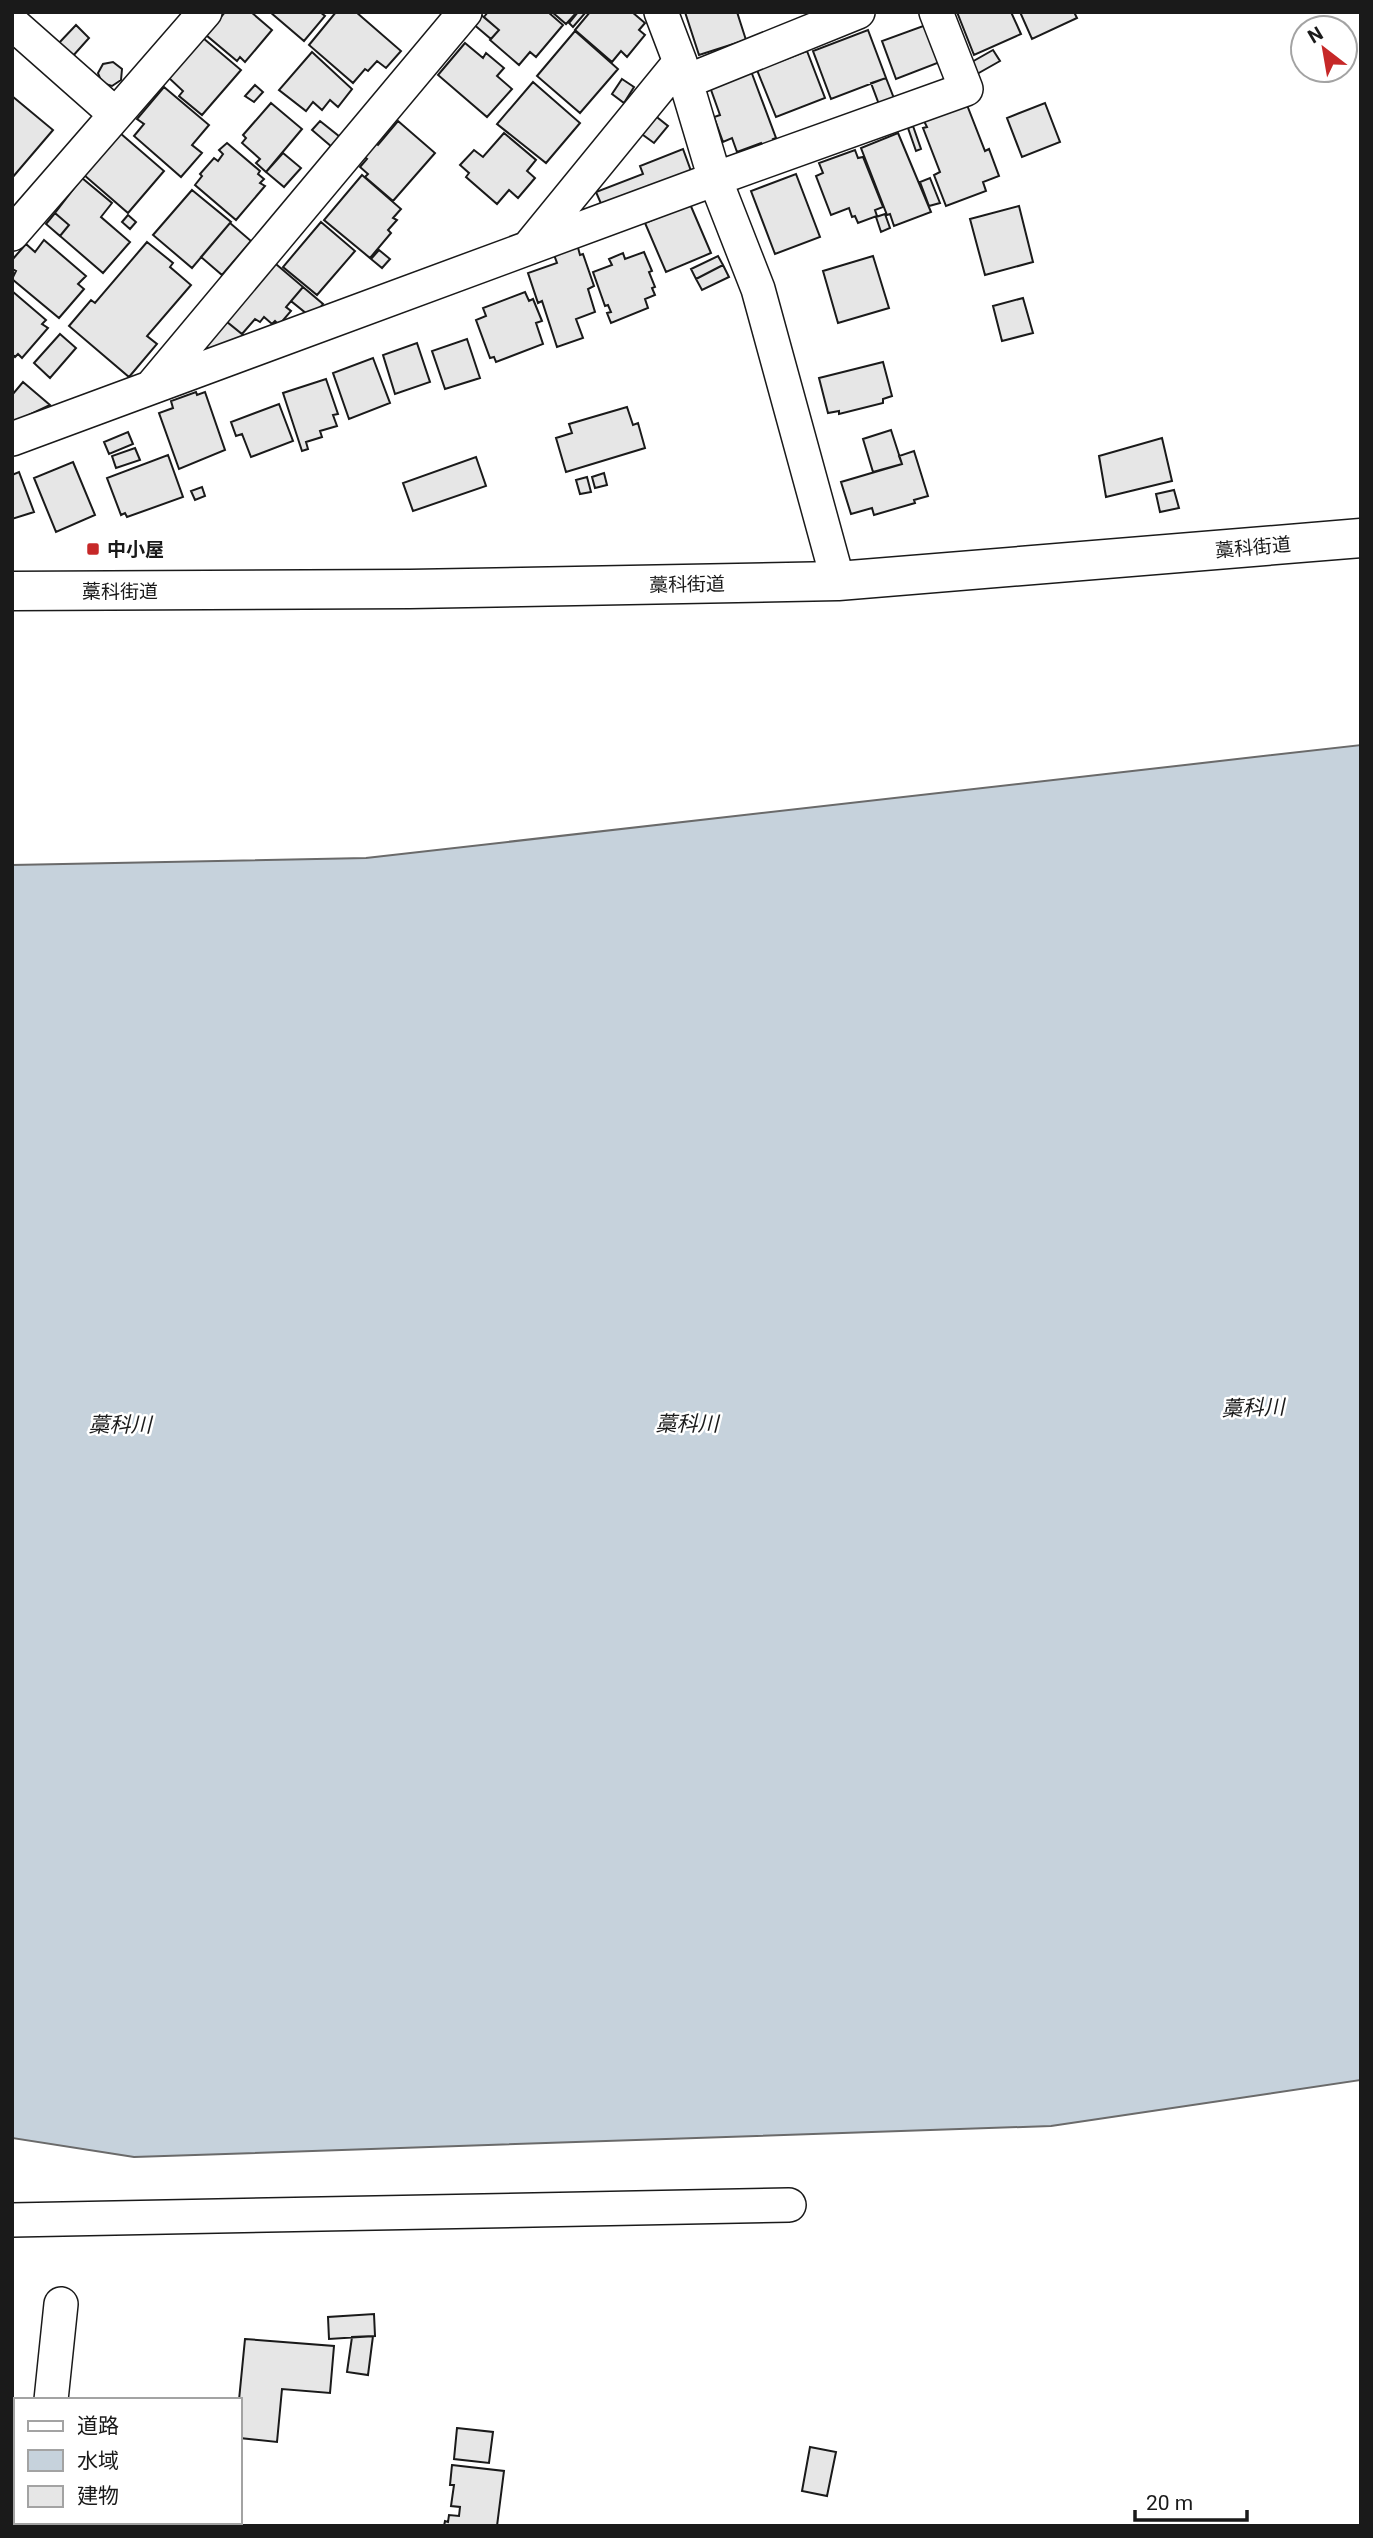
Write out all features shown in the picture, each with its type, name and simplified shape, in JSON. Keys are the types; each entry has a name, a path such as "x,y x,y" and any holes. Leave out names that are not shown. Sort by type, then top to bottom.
{"highway":[{"name":"藁科街道","path":"12,592 410,589 838,581 1361,538"}],"street":[{"path":"12,234 205,12"},
{"path":"151,388 465,12"},
{"path":"661,12 715,179 758,289 838,581"},
{"path":"529,247 682,72 858,12"},
{"path":"12,439 529,247 966,89 936,12"},
{"path":"12,23 115,114"},
{"path":"12,2220 789,2205"},
{"path":"51,2398 61,2304"}],"water":[{"name":"藁科川","path":"1361,745 1361,2080 1051,2126 134,2157 12,2138 12,865 366,858"}],"building":[{"path":"225,12 251,12 272,30 245,62 240,57 237,61 206,35"},
{"path":"270,12 320,12 325,16 304,41"},
{"path":"336,12 356,12 401,51 386,68 377,61 368,71 365,69 353,83 309,45"},
{"path":"488,12 548,12 563,25 536,57 530,52 519,65 490,40 499,30 484,17"},
{"path":"552,12 577,12 566,24"},
{"path":"578,12 586,12 573,27 569,23"},
{"path":"590,12 632,12 645,23 639,30 645,35 627,57 621,51 612,62 575,30"},
{"path":"685,12 737,12 746,40 699,55"},
{"path":"957,12 1011,12 1021,34 974,55"},
{"path":"1020,12 1074,12 1077,18 1032,39"},
{"path":"480,14 499,30 491,39 472,23"},
{"path":"76,25 89,38 72,57 58,44"},
{"path":"926,25 940,62 896,79 882,41"},
{"path":"868,30 886,78 831,99 813,51"},
{"path":"575,31 618,69 580,113 537,76"},
{"path":"203,38 241,70 202,115 179,96 183,91 169,78"},
{"path":"465,43 483,58 486,53 504,68 497,76 512,89 487,117 438,75"},
{"path":"993,50 1000,61 977,74 970,63"},
{"path":"807,51 825,98 776,117 757,70"},
{"path":"312,52 352,89 338,107 330,100 322,110 313,102 306,111 279,90"},
{"path":"113,62 122,69 121,80 112,86 102,83 98,73 103,64"},
{"path":"751,71 776,138 773,139 775,143 762,147 761,143 737,152 732,138 723,142 714,117 720,115 710,87"},
{"path":"886,78 895,101 880,107 871,83"},
{"path":"622,79 634,87 624,103 612,94"},
{"path":"533,82 580,123 546,163 497,124"},
{"path":"255,85 263,92 254,102 245,96"},
{"path":"164,87 209,125 192,145 202,153 181,177 134,136 144,124 137,119"},
{"path":"12,96 53,130 12,178"},
{"path":"271,103 302,129 266,172 256,163 260,159 242,143 246,138 243,135"},
{"path":"1045,103 1060,142 1022,157 1007,118"},
{"path":"967,105 985,151 989,149 999,176 983,182 986,191 946,206 934,175 940,172 923,128 927,127 924,121"},
{"path":"653,114 668,126 654,143 639,132"},
{"path":"320,121 340,137 332,147 312,130"},
{"path":"398,121 435,153 393,201 365,177 368,174 360,167 367,159 362,155 374,142 378,145"},
{"path":"913,126 921,149 916,151 908,128"},
{"path":"120,133 164,171 128,213 84,175"},
{"path":"504,133 536,160 527,171 535,178 518,198 509,190 497,204 466,177 469,173 460,165 474,150 483,157"},
{"path":"898,133 931,212 894,226 890,214 887,215 861,148"},
{"path":"227,143 260,171 258,174 264,179 260,183 265,186 236,220 195,185 202,176 200,174 214,158 218,161 223,154 219,150"},
{"path":"683,149 691,171 602,206 596,192 643,174 640,166"},
{"path":"855,150 858,158 863,157 883,207 875,210 877,216 858,223 849,208 831,215 816,176 823,173 819,163"},
{"path":"283,153 301,168 284,187 266,172"},
{"path":"796,174 820,237 775,254 751,191"},
{"path":"362,175 401,209 393,218 397,220 388,230 391,233 370,258 324,220"},
{"path":"82,178 112,203 101,217 130,242 103,273 60,236 69,225 55,213"},
{"path":"930,178 940,203 929,206 920,182"},
{"path":"192,190 231,222 192,268 153,235"},
{"path":"690,204 711,253 666,272 645,223"},
{"path":"1019,206 1033,262 985,275 970,219"},
{"path":"55,213 69,225 60,236 46,224"},
{"path":"885,214 890,228 881,232 876,217"},
{"path":"128,215 136,222 130,229 122,222"},
{"path":"321,222 355,251 317,295 283,267"},
{"path":"230,223 251,241 222,275 201,257"},
{"path":"44,240 86,276 78,284 84,289 59,318 12,279 16,271 12,269 12,260 26,244 35,252"},
{"path":"147,242 173,263 170,267 191,285 147,336 157,344 129,377 69,326 91,300 95,303"},
{"path":"577,244 594,286 588,289 595,312 576,319 583,338 557,347 542,301 538,303 528,273 557,263 553,252"},
{"path":"379,250 390,259 382,268 371,259"},
{"path":"644,252 652,271 649,272 655,295 645,299 648,308 611,323 607,313 611,312 608,305 605,306 593,272 612,265 609,259 623,253 625,259"},
{"path":"718,256 723,265 696,279 691,269"},
{"path":"873,256 889,308 838,323 823,271"},
{"path":"270,259 303,287 286,307 291,311 279,325 275,321 272,324 264,317 260,322 255,319 242,334 221,317"},
{"path":"723,265 729,277 702,290 696,279"},
{"path":"303,287 323,304 312,318 291,301"},
{"path":"12,291 46,320 42,324 48,328 22,358 18,354 15,357 12,354"},
{"path":"525,292 529,301 533,299 542,321 536,323 543,344 496,362 494,357 490,358 476,320 486,316 483,308"},
{"path":"1023,298 1033,333 1002,341 993,306"},
{"path":"221,317 248,339 199,357"},
{"path":"60,334 76,348 50,378 34,363"},
{"path":"467,339 480,378 445,389 432,351"},
{"path":"417,343 430,382 395,394 383,355"},
{"path":"373,358 390,403 349,419 333,373"},
{"path":"883,362 892,396 883,399 883,403 839,414 839,411 828,413 819,378"},
{"path":"326,379 338,414 333,415 337,426 320,431 322,437 306,442 308,449 302,451 283,393"},
{"path":"23,382 50,405 12,423 12,395"},
{"path":"196,392 197,395 205,392 225,450 179,469 159,413 173,408 171,401"},
{"path":"279,404 293,441 251,457 242,434 236,436 231,422"},
{"path":"627,407 633,425 638,423 645,448 566,472 556,438 572,433 569,424"},
{"path":"891,430 902,464 873,472 863,439"},
{"path":"128,432 133,444 109,454 104,442"},
{"path":"1162,438 1172,481 1106,497 1099,456"},
{"path":"135,448 140,460 116,468 112,456"},
{"path":"914,451 928,496 914,500 915,503 874,515 872,508 851,514 841,482 902,464 899,456"},
{"path":"168,455 183,497 127,517 125,513 121,515 107,478"},
{"path":"476,457 486,486 413,511 403,483"},
{"path":"73,462 95,515 56,532 34,478"},
{"path":"19,472 34,512 12,519 12,475"},
{"path":"604,473 607,485 595,488 592,477"},
{"path":"587,477 591,492 580,494 576,480"},
{"path":"202,487 205,496 195,500 191,491"},
{"path":"1174,490 1179,508 1160,512 1156,494"},
{"path":"374,2314 375,2336 329,2339 328,2317"},
{"path":"373,2336 368,2375 347,2372 352,2337"},
{"path":"245,2339 334,2346 330,2393 282,2389 277,2442 242,2438 242,2398 239,2398"},
{"path":"457,2428 493,2432 489,2463 454,2459"},
{"path":"810,2447 836,2452 827,2496 802,2491"},
{"path":"452,2465 504,2471 497,2526 444,2526 449,2515 459,2516 460,2507 451,2506 454,2485 450,2485"},
{"path":"129,2524 200,2524 200,2526"}],"place":[{"name":"中小屋","path":"93,549"}]}
